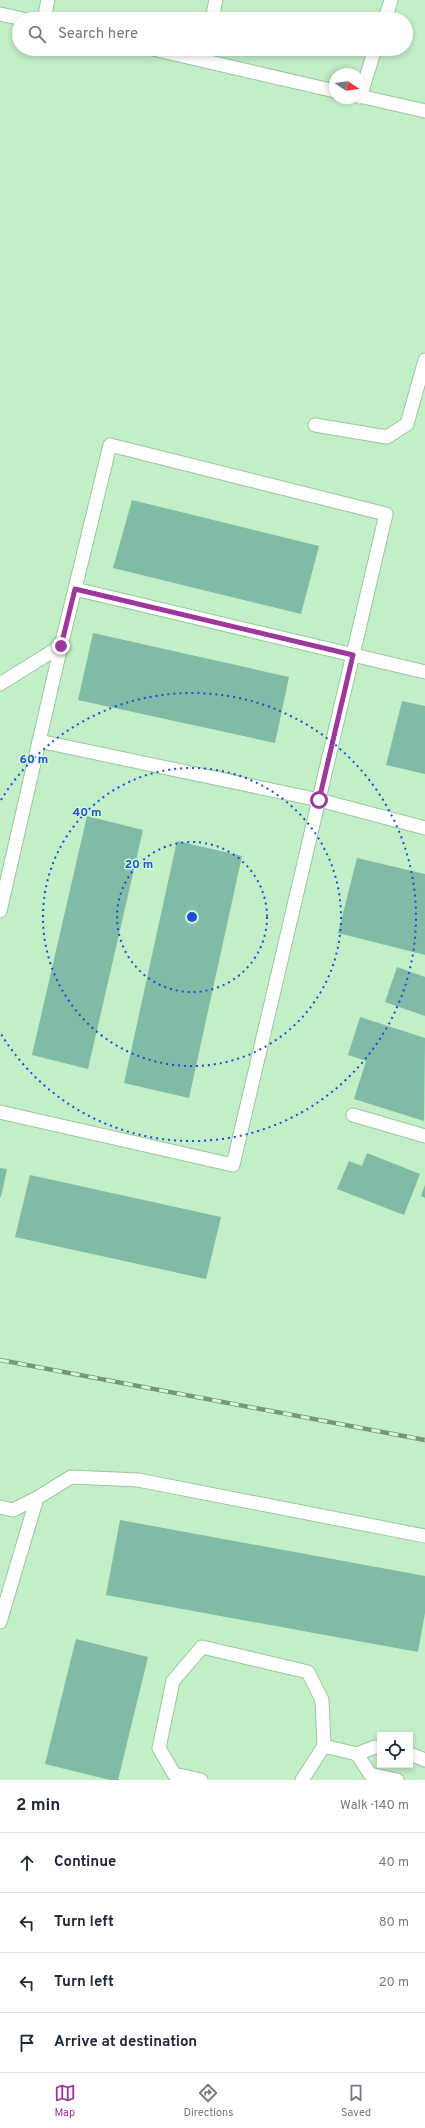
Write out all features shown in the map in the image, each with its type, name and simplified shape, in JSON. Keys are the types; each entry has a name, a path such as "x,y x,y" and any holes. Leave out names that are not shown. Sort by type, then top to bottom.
{"lane":[{"path":"45,12 48,0"},
{"path":"213,12 216,0"},
{"path":"387,12 391,0"},
{"path":"0,14 12,17"},
{"path":"208,56 329,89"},
{"path":"365,81 373,56"},
{"path":"365,98 425,112"},
{"path":"315,425 386,437 407,424 425,360"},
{"path":"0,911 61,646 110,445 386,514 233,1165 0,1112"},
{"path":"75,589 425,672"},
{"path":"0,684 61,646"},
{"path":"39,741 319,800 425,828"},
{"path":"353,1115 425,1136"},
{"path":"0,1507 13,1510 37,1498 71,1477 138,1480 425,1536"},
{"path":"0,1622 37,1498"},
{"path":"201,1780 174,1774 159,1748 173,1681 202,1647 308,1672 322,1700 324,1746 302,1780"},
{"path":"324,1746 357,1754 377,1747"},
{"path":"357,1754 370,1774 397,1780"},
{"path":"413,1755 425,1760"}],"building":[{"path":"132,500 319,546 301,614 113,568"},
{"path":"93,633 289,677 275,743 78,700"},
{"path":"402,701 425,706 425,774 386,765"},
{"path":"87,816 143,830 88,1069 32,1055"},
{"path":"177,841 242,856 189,1098 124,1083"},
{"path":"357,858 425,874 425,955 338,933"},
{"path":"397,967 425,977 425,1016 385,1002"},
{"path":"360,1017 425,1038 424,1121 354,1099 366,1061 348,1055"},
{"path":"367,1153 420,1174 404,1215 337,1189 349,1161 362,1166"},
{"path":"0,1168 7,1169 1,1197 0,1197"},
{"path":"30,1175 221,1217 206,1279 15,1237"},
{"path":"425,1185 425,1198 421,1196"},
{"path":"120,1520 425,1576 425,1613 418,1652 106,1595"},
{"path":"76,1639 148,1657 118,1780 110,1780 45,1764"}],"railway":[{"path":"0,1360 425,1440"}],"route":[{"path":"61,646 75,589 353,655 319,800"}]}
